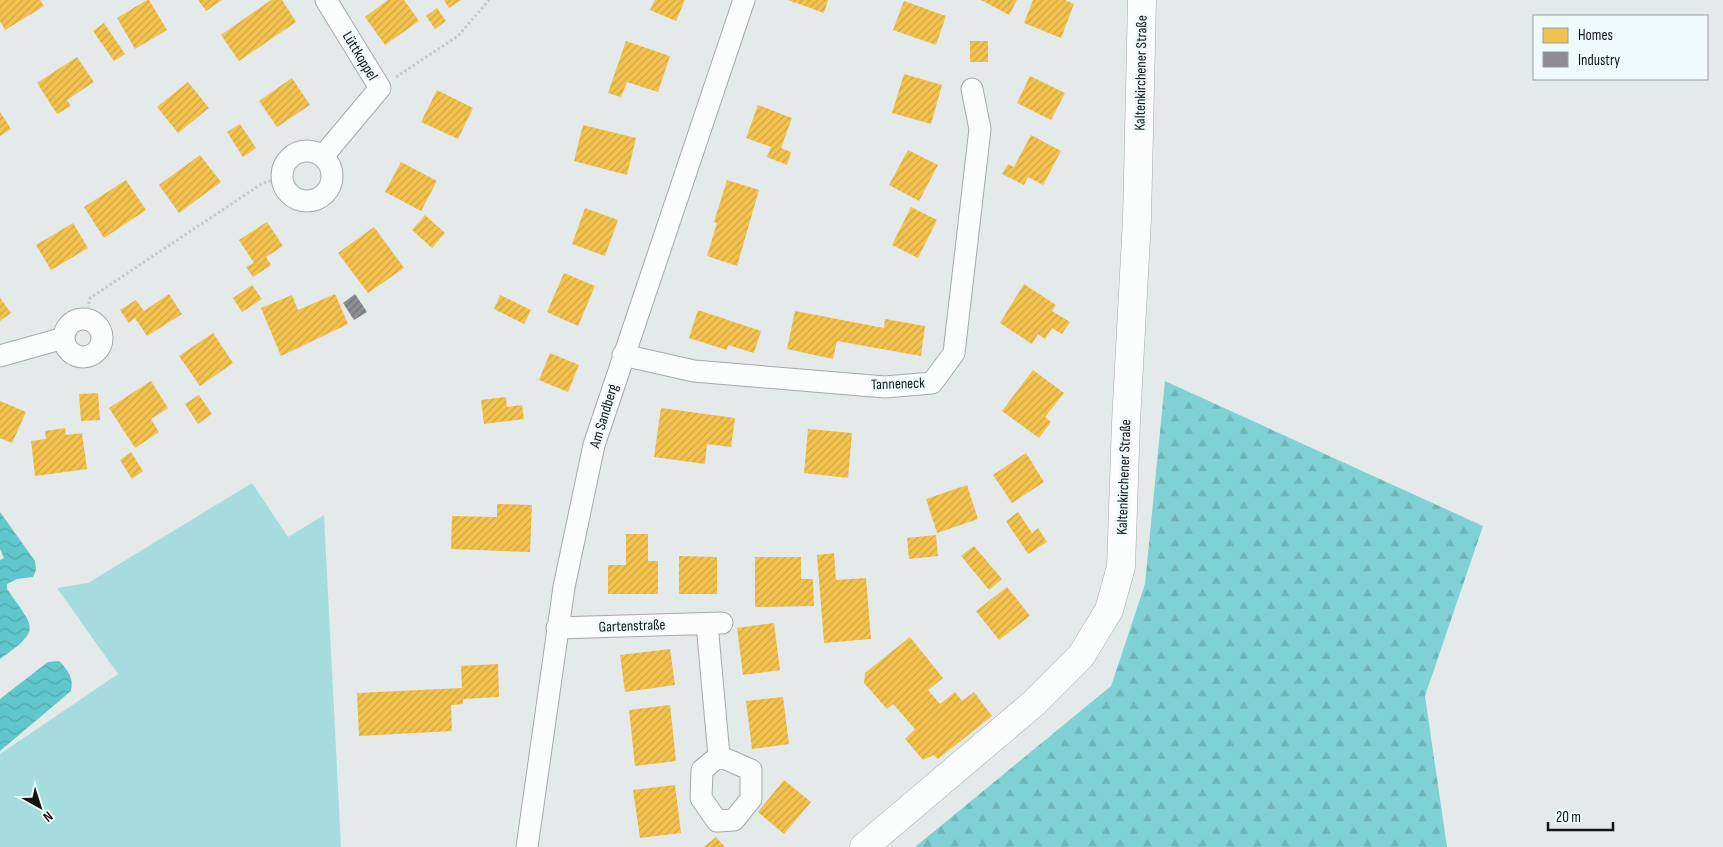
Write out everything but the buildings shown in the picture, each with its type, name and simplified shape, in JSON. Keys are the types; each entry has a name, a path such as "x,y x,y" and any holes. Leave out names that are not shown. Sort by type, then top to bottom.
{"main road":[{"name":"Kaltenkirchener Straße","path":"864,847 1034,703 1081,656 1109,610 1121,567 1137,219 1142,0"}],"street":[{"name":"Lüttkoppel","path":"323,156 380,88 326,0"},
{"name":"Am Sandberg","path":"527,847 564,586 594,445 744,0"},
{"name":"Tanneneck","path":"623,356 694,371 884,387 932,383 954,353 980,129 972,89"},
{"path":"307,150 323,156 329,162 332,178 326,193 312,201 295,199 288,194 281,178 282,170 291,156 307,150"},
{"path":"80,319 86,319 92,321 100,330 102,341 96,352 86,357 74,354 65,344 64,338 68,326 80,319"},
{"path":"0,356 64,338"},
{"name":"Gartenstraße","path":"558,628 715,623 719,756"}],"path":[{"path":"380,88 458,36 489,0"},
{"path":"86,319 90,298 263,182 281,178"}],"shaded area":[{"path":"252,483 288,537 324,515 341,847 0,847 0,754 118,674 57,588 88,583"}],"green space":[{"path":"1165,381 1483,526 1425,696 1447,847 915,847 1111,686 1145,584"}],"water":[{"path":"0,512 35,561 36,570 33,577 17,579 7,584 7,589 28,620 30,627 23,641 0,659 0,560 4,558 0,549"},
{"path":"59,661 70,674 72,682 71,691 0,751 0,699 48,662"}]}
